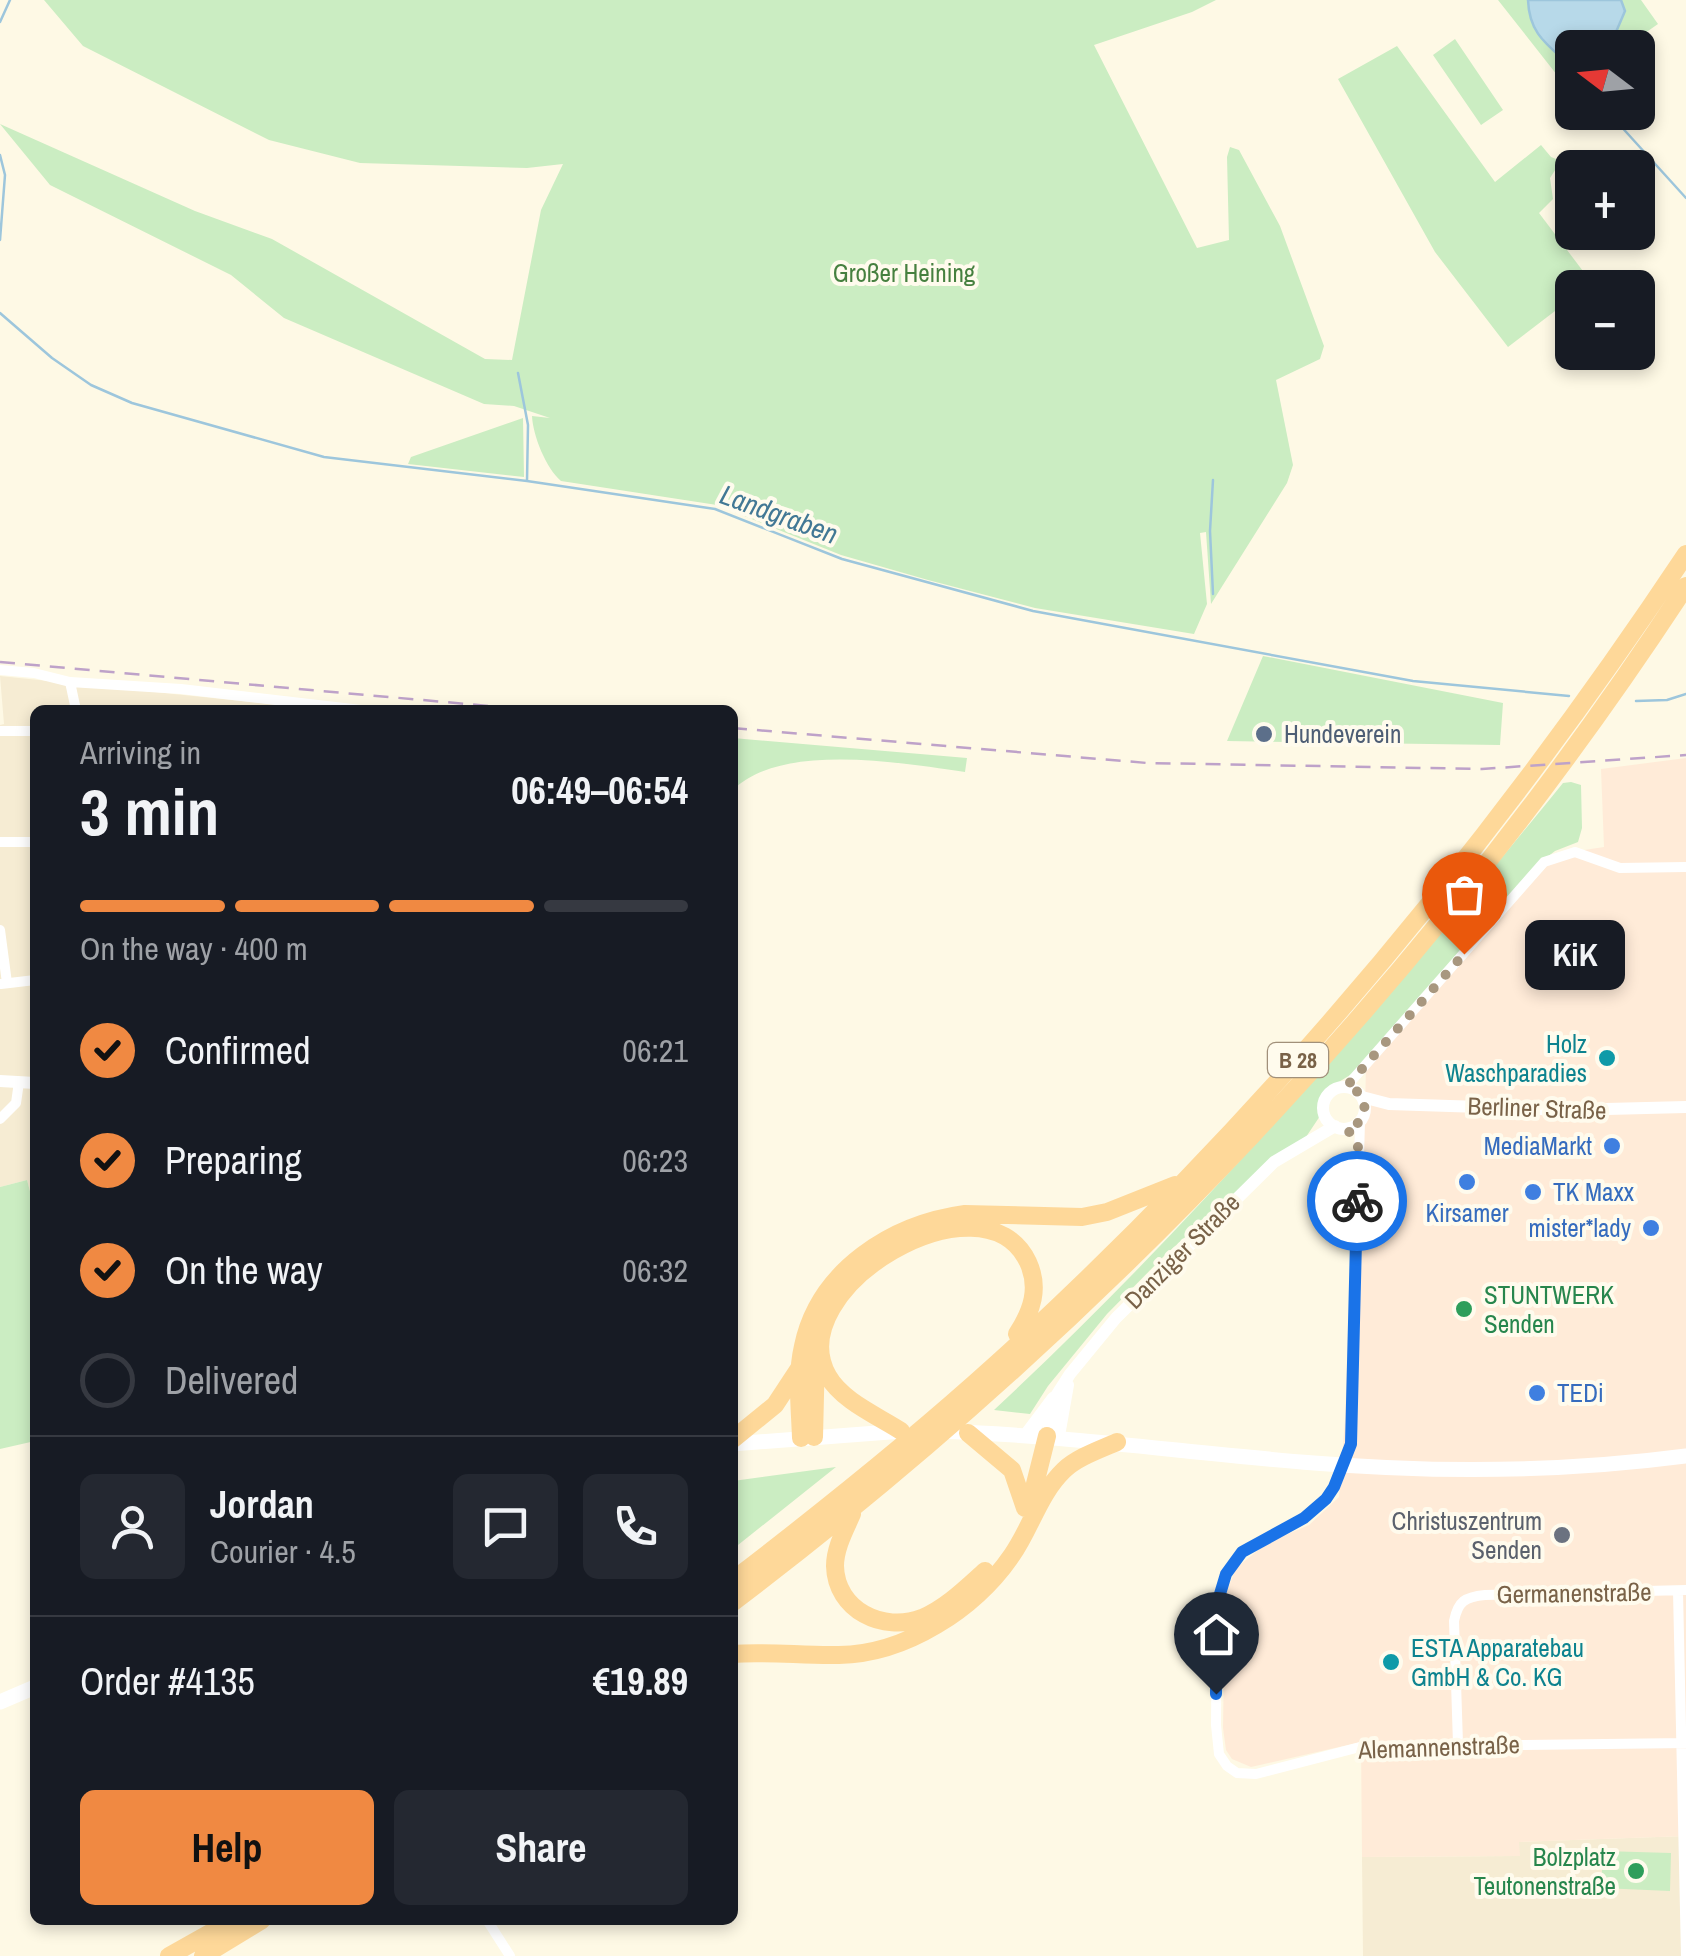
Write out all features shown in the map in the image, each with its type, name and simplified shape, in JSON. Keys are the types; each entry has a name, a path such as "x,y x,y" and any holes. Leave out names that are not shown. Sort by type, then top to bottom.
{"highway":[{"name":"B 28","path":"738,1577 877,1468 998,1362 1184,1181 1344,1007 1523,786 1686,554"},
{"name":"B 28","path":"738,1598 854,1508 1010,1374 1256,1130 1384,987 1544,786 1686,586"},
{"path":"807,1438 800,1367 809,1324 820,1301 848,1268 892,1235 918,1224 965,1214 1048,1218 1094,1214 1130,1204 1184,1181"},
{"path":"807,1438 818,1341 839,1298 882,1257 934,1232 985,1229 1016,1245 1030,1267 1034,1280 1028,1316 998,1362"},
{"path":"818,1341 828,1376 836,1388 902,1431"},
{"path":"738,1437 775,1405 800,1367"},
{"path":"978,1436 1012,1470 1032,1506"},
{"path":"738,1654 842,1655 906,1641 971,1601 1013,1554 1057,1453 1053,1436"},
{"path":"854,1508 836,1554 838,1585 861,1614 892,1623 925,1616 969,1586 991,1565 1032,1506 1064,1470 1117,1442"},
{"path":"170,1956 223,1925"},
{"path":"203,1956 254,1925"}],"main road":[{"path":"1027,1434 1054,1400"},
{"path":"738,1442 902,1431 978,1436 1027,1434 1316,1463 1467,1470 1686,1456"},
{"path":"0,1702 30,1689"}],"street":[{"path":"0,670 70,682 84,680 323,705"},
{"path":"70,682 75,705"},
{"path":"0,731 30,731"},
{"path":"0,842 30,842"},
{"path":"1358,1143 1362,1117 1355,1092 1358,1072 1544,862 1575,852 1620,868 1686,867"},
{"path":"0,930 3,984 30,981"},
{"path":"0,1081 30,1083"},
{"path":"0,1119 16,1103 20,1082"},
{"name":"Berliner Straße","path":"1355,1092 1389,1104 1567,1110 1686,1107"},
{"name":"Danziger Straße","path":"1307,1142 1325,1115 1328,1095 1355,1092"},
{"name":"Berliner Straße","path":"1362,1117 1389,1104"},
{"path":"1325,1115 1358,1143"},
{"name":"Danziger Straße","path":"1053,1436 1054,1400 1070,1374 1168,1262 1274,1162 1362,1117"},
{"name":"Alemannenstraße","path":"1358,1143 1352,1439 1326,1499 1304,1518 1242,1552 1226,1574 1217,1604 1219,1754 1237,1774 1256,1774 1360,1747 1683,1743"},
{"name":"Danziger Straße","path":"1053,1436 1070,1374"},
{"path":"1682,1590 1686,1956"},
{"name":"Germanenstraße","path":"1458,1744 1454,1621 1456,1607 1462,1600 1485,1595 1682,1590"},
{"path":"490,1925 510,1956"}],"shaded area":[{"path":"0,676 281,705 30,705 30,1191 27,1180 0,1187 0,725 4,724"},
{"path":"1686,758 1686,1836 1519,1842 1520,1856 1362,1857 1361,1742 1251,1767 1232,1759 1226,1750 1223,1728 1225,1596 1236,1568 1267,1543 1309,1525 1339,1497 1355,1126 1365,1113 1366,1064 1558,854 1604,847 1601,769"},
{"path":"1686,1836 1686,1956 1363,1956 1362,1857 1519,1856 1519,1842"}],"green space":[{"name":"Großer Heining","path":"44,0 1216,0 1094,45 1197,248 1229,240 1230,147 1239,150 1280,226 1324,346 1320,359 1276,380 1293,465 1287,483 1211,604 1206,532 1200,533 1207,604 1194,634 1035,608 928,580 841,555 717,505 561,481 541,451 532,416 550,418 514,406 484,404 284,318 231,275 50,185 0,124 195,211 272,239 485,359 512,360 541,210 563,164 527,168 360,163 269,140 83,46"},
{"path":"1498,0 1528,0 1528,10 1555,48 1555,72"},
{"path":"1621,0 1641,0 1658,24 1649,30 1616,30"},
{"path":"1455,39 1503,110 1481,125 1433,55"},
{"path":"1397,46 1495,182 1541,145 1555,159 1550,178 1553,199 1539,213 1555,234 1555,250 1567,250 1582,270 1555,270 1555,311 1508,347 1435,252 1338,79"},
{"path":"523,418 524,477 408,464 411,457"},
{"path":"1263,656 1503,703 1500,745 1227,741"},
{"path":"738,738 967,758 965,772 843,760 781,766 754,775 738,786"},
{"path":"1563,783 1581,785 1582,828 1578,842 1542,861 1355,1072 1329,1088 1324,1095 1324,1110 1304,1140 1277,1155 1164,1256 1107,1314 1030,1414 994,1410 1071,1337 1218,1185 1359,1027"},
{"path":"27,1180 30,1191 30,1442 0,1449 0,1187"},
{"path":"836,1467 738,1545 738,1480"},
{"name":"Bolzplatz Teutonenstraße","path":"1603,1851 1671,1853 1670,1891 1601,1888"}],"water":[{"path":"1528,0 1621,0 1625,11 1617,30 1555,30 1555,52 1538,34"}],"waterway":[{"path":"0,22 10,0"},
{"path":"1624,130 1686,198"},
{"path":"0,155 5,175 0,240"},
{"name":"Landgraben","path":"0,313 52,358 91,385 132,403 324,457 715,509 842,559 1033,611 1413,681 1569,696"},
{"path":"518,373 528,425 527,481"},
{"path":"1213,480 1213,594"},
{"name":"Landgraben","path":"1636,701 1667,700 1686,694"}],"railway":[{"path":"0,662 477,705"},
{"path":"738,729 1147,763 1482,769 1686,755"}],"way so far":[{"path":"1357,1201 1358,1143 1346,1128 1360,1122 1365,1105 1358,1092 1346,1087 1464,954"}],"place":[{"name":"Hundeverein","path":"1264,734"},
{"name":"KiK","path":"1464,954"},
{"name":"Holz Waschparadies","path":"1607,1058"},
{"name":"MediaMarkt","path":"1612,1146"},
{"name":"Kirsamer","path":"1467,1182"},
{"name":"TK Maxx","path":"1533,1192"},
{"name":"mister*lady","path":"1651,1228"},
{"name":"STUNTWERK Senden","path":"1464,1309"},
{"name":"TEDi","path":"1537,1393"},
{"name":"Christuszentrum Senden","path":"1562,1535"},
{"name":"ESTA Apparatebau GmbH & Co. KG","path":"1391,1662"},
{"name":"Bolzplatz Teutonenstraße","path":"1636,1871"}],"route":[{"path":"1216,1694 1217,1604 1232,1562 1256,1542 1304,1518 1326,1499 1351,1444 1357,1201"}]}
